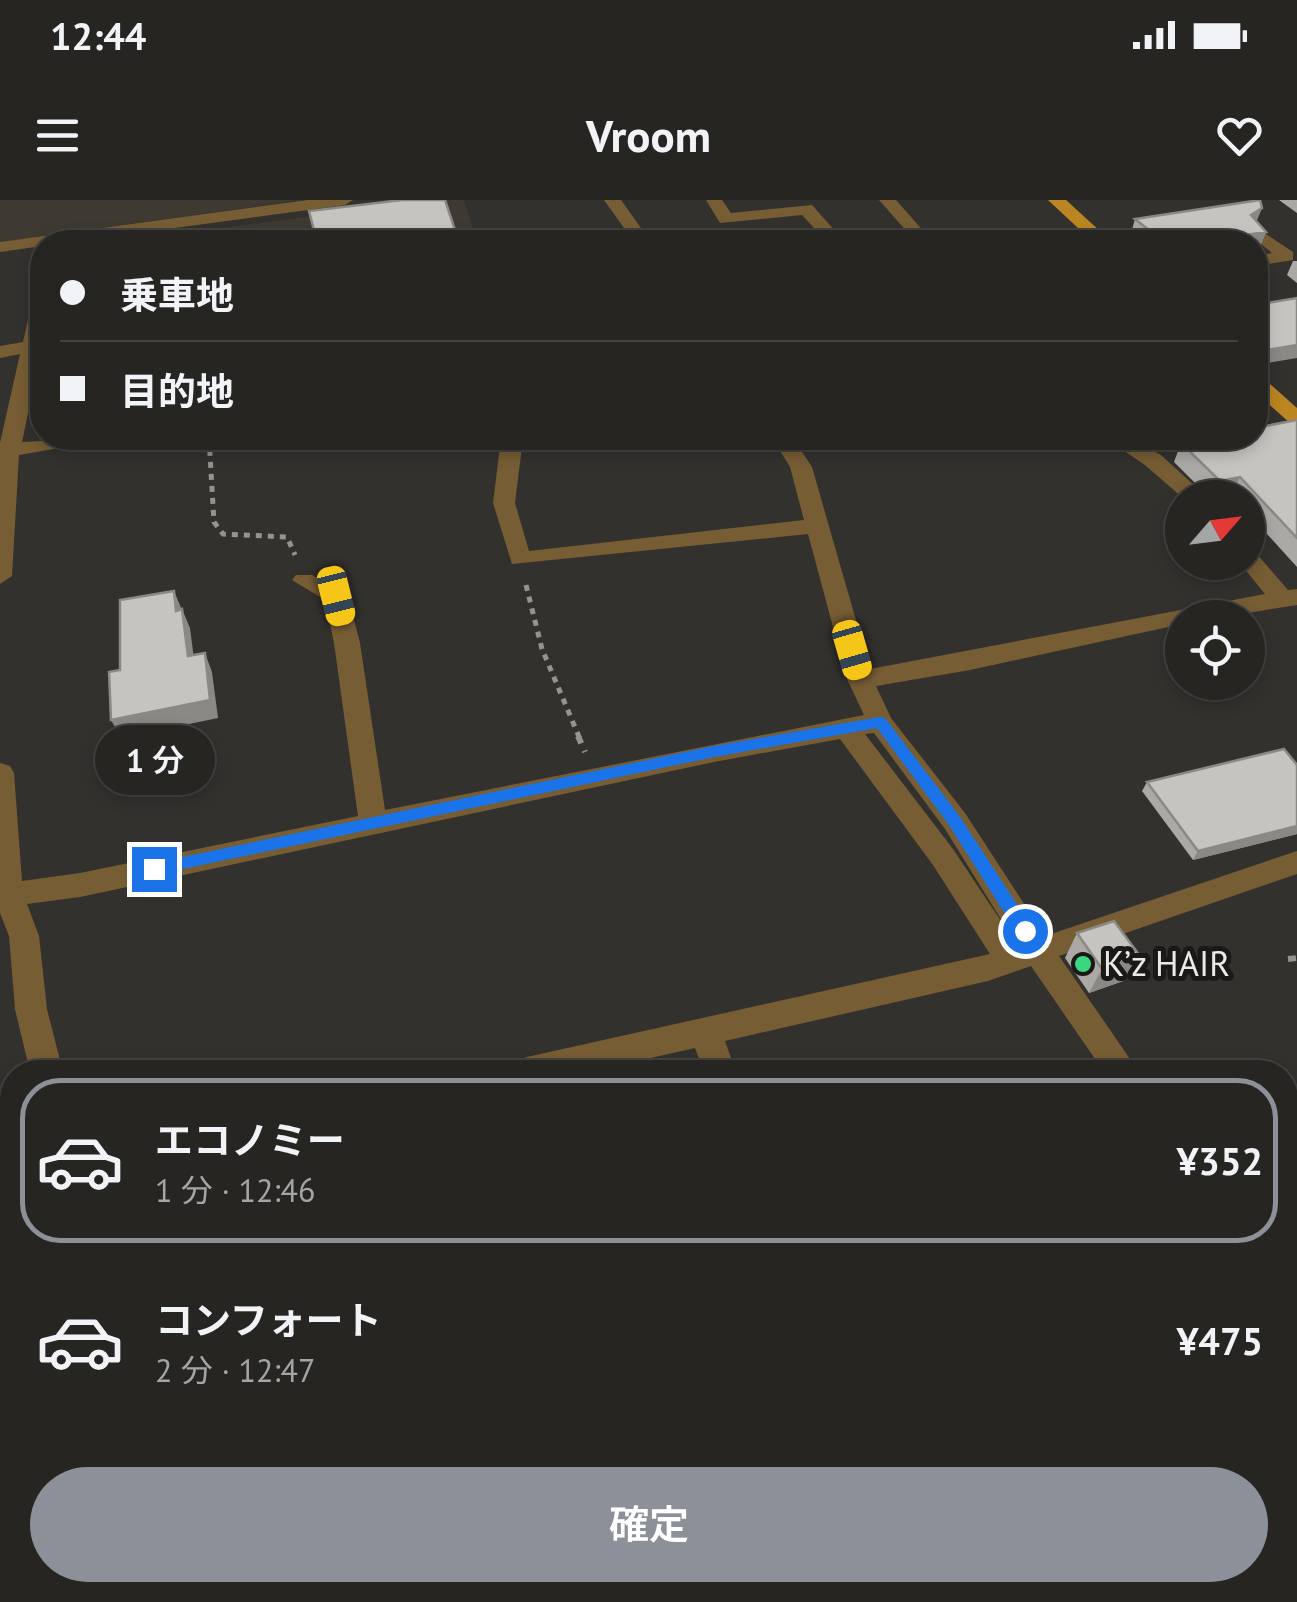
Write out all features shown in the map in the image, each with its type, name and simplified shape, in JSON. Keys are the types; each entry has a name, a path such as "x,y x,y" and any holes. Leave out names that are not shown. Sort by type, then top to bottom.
{"main road":[{"path":"1056,200 1090,230"},
{"path":"1268,393 1297,420"}],"street":[{"path":"133,230 345,200"},
{"path":"612,200 635,230"},
{"path":"714,200 726,219 806,209 825,230"},
{"path":"887,200 914,230"},
{"path":"1268,242 1286,256 1268,258"},
{"path":"0,247 30,244"},
{"path":"0,352 30,346"},
{"path":"0,576 5,464 30,355"},
{"path":"5,464 47,450"},
{"path":"511,450 504,503 520,560 818,526"},
{"path":"790,450 801,467 860,679 880,722 955,821 1024,955"},
{"path":"1136,450 1176,480"},
{"path":"1265,574 1290,598"},
{"path":"304,580 336,596 348,643 373,824"},
{"path":"860,679 933,670 1290,598"},
{"path":"4,895 80,884 880,722"},
{"path":"846,728 943,857 1113,1060"},
{"path":"0,773 4,895 24,936 31,1009 43,1060"},
{"path":"581,1060 988,968 1297,862"},
{"path":"705,1031 716,1060"}],"path":[{"path":"209,450 214,522 224,534 287,536 304,580"},
{"path":"520,560 542,649 595,777"}],"shaded area":[{"path":"0,200 303,200 87,230 30,230 30,238 0,242"},
{"path":"464,200 473,230 204,230"}],"building":[{"path":"402,200 445,200 455,230 314,230 309,211"},
{"path":"1260,200 1262,208 1251,215 1264,230 1149,230 1135,219"},
{"path":"1297,298 1297,345 1268,350 1268,303"},
{"path":"1297,420 1297,538 1265,504 1265,480 1219,480 1188,450 1268,450 1268,426"},
{"path":"174,591 176,611 182,609 188,656 205,653 210,700 111,720 109,672 120,670 120,600"},
{"path":"1284,749 1297,765 1297,826 1198,851 1147,782"},
{"path":"1114,921 1140,956 1102,969 1077,933"}],"place":[{"name":"K’z HAIR","path":"1083,964"}],"route":[{"path":"154,869 714,752 880,722 955,821 1025,931"}]}
